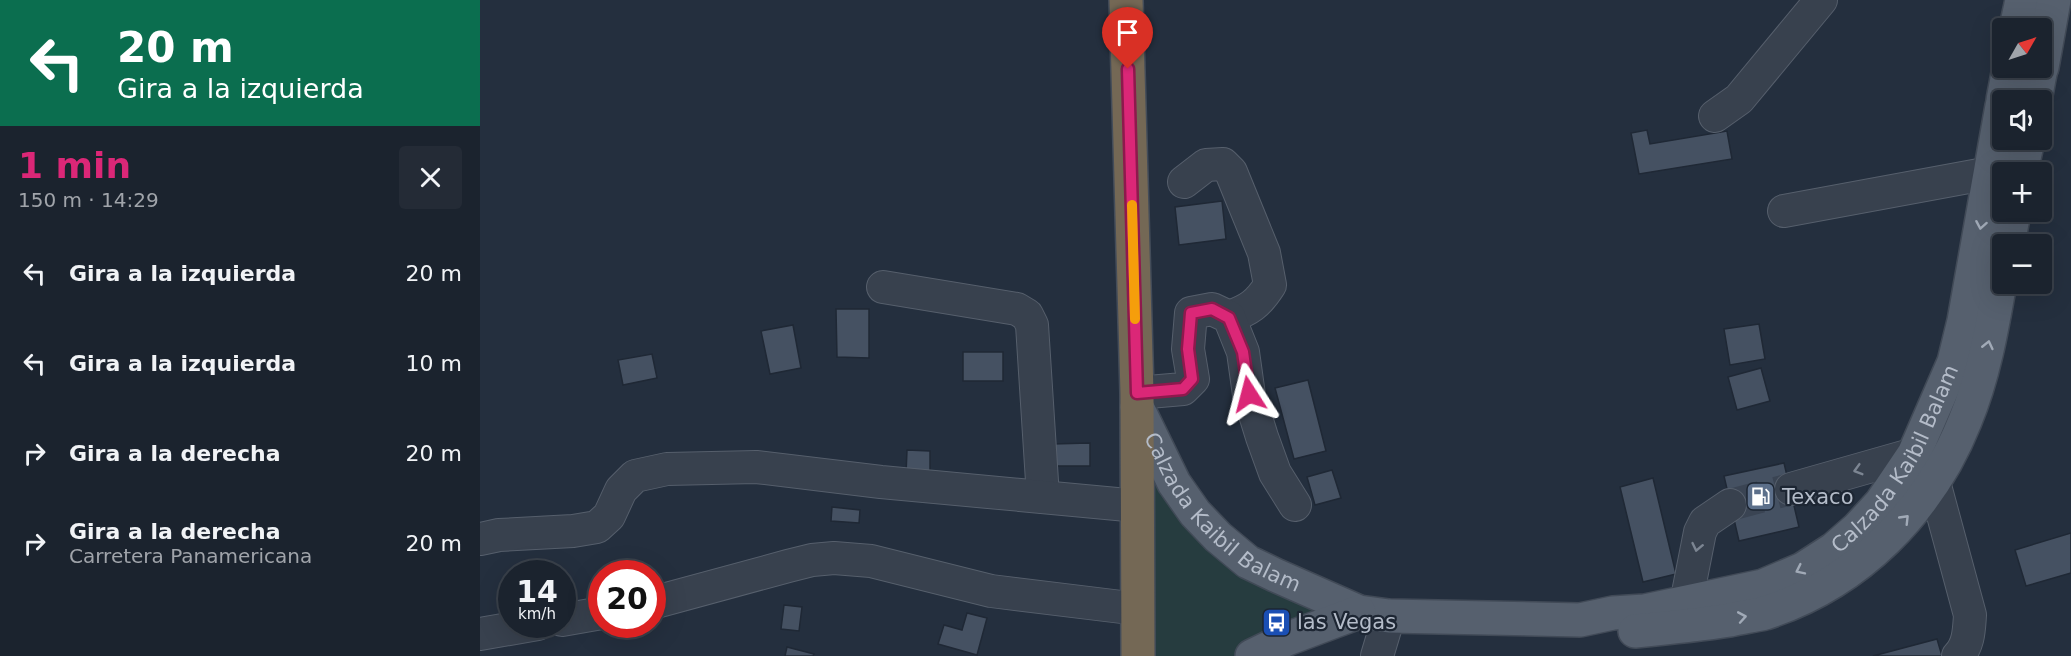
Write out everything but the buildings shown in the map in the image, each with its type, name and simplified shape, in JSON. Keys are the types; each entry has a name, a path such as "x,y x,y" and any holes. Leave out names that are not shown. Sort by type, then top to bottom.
{"highway":[{"path":"1126,0 1137,400 1138,656"}],"main road":[{"path":"2018,18 2022,0"},
{"path":"2051,18 2054,0"},
{"name":"Calzada Kaibil Balam","path":"1688,615 1803,569 1858,528 1881,503 1914,454 1954,362 1992,222"},
{"name":"Calzada Kaibil Balam","path":"1252,656 1287,639 1374,614 1580,621 1688,615 1763,614 1798,601 1827,586 1872,554 1914,510 1934,482 1966,420 1980,377 1997,294"},
{"name":"Calzada Kaibil Balam","path":"1137,400 1174,483 1195,513 1218,537 1248,562 1374,614"}],"street":[{"path":"1715,116 1739,99 1821,0"},
{"path":"1184,182 1206,165 1223,164 1231,172 1264,253 1270,285 1249,310 1229,318"},
{"path":"1784,211 1992,175"},
{"path":"883,287 1017,309 1027,315 1032,325 1043,498"},
{"path":"1137,400 1183,389 1192,379 1188,349 1191,313 1212,309 1229,318 1243,352 1249,394 1262,437 1275,473 1295,505"},
{"path":"1791,489 1914,454"},
{"path":"480,539 597,527 609,516 621,490 635,476 667,469 756,467 881,482 1138,506"},
{"path":"1934,482 1970,615 1968,636 1958,656"},
{"path":"1688,615 1700,532 1705,522 1730,505"},
{"path":"666,599 812,560 834,558 871,561 991,591 1138,609"},
{"path":"1374,614 1377,656"},
{"path":"480,634 498,631"}],"green space":[{"name":"las Vegas","path":"1150,481 1229,556 1348,611 1246,656 1156,656"}],"tunnel":[{"path":"1730,505 1791,489"}],"slow traffic":[{"path":"1132,205 1135,319"}],"place":[{"name":"Texaco","path":"1761,497"},
{"name":"las Vegas","path":"1276,622"}],"route":[{"path":"1128,69 1137,393 1183,389 1192,379 1188,349 1191,313 1212,309 1229,318 1243,352 1249,394"}]}
